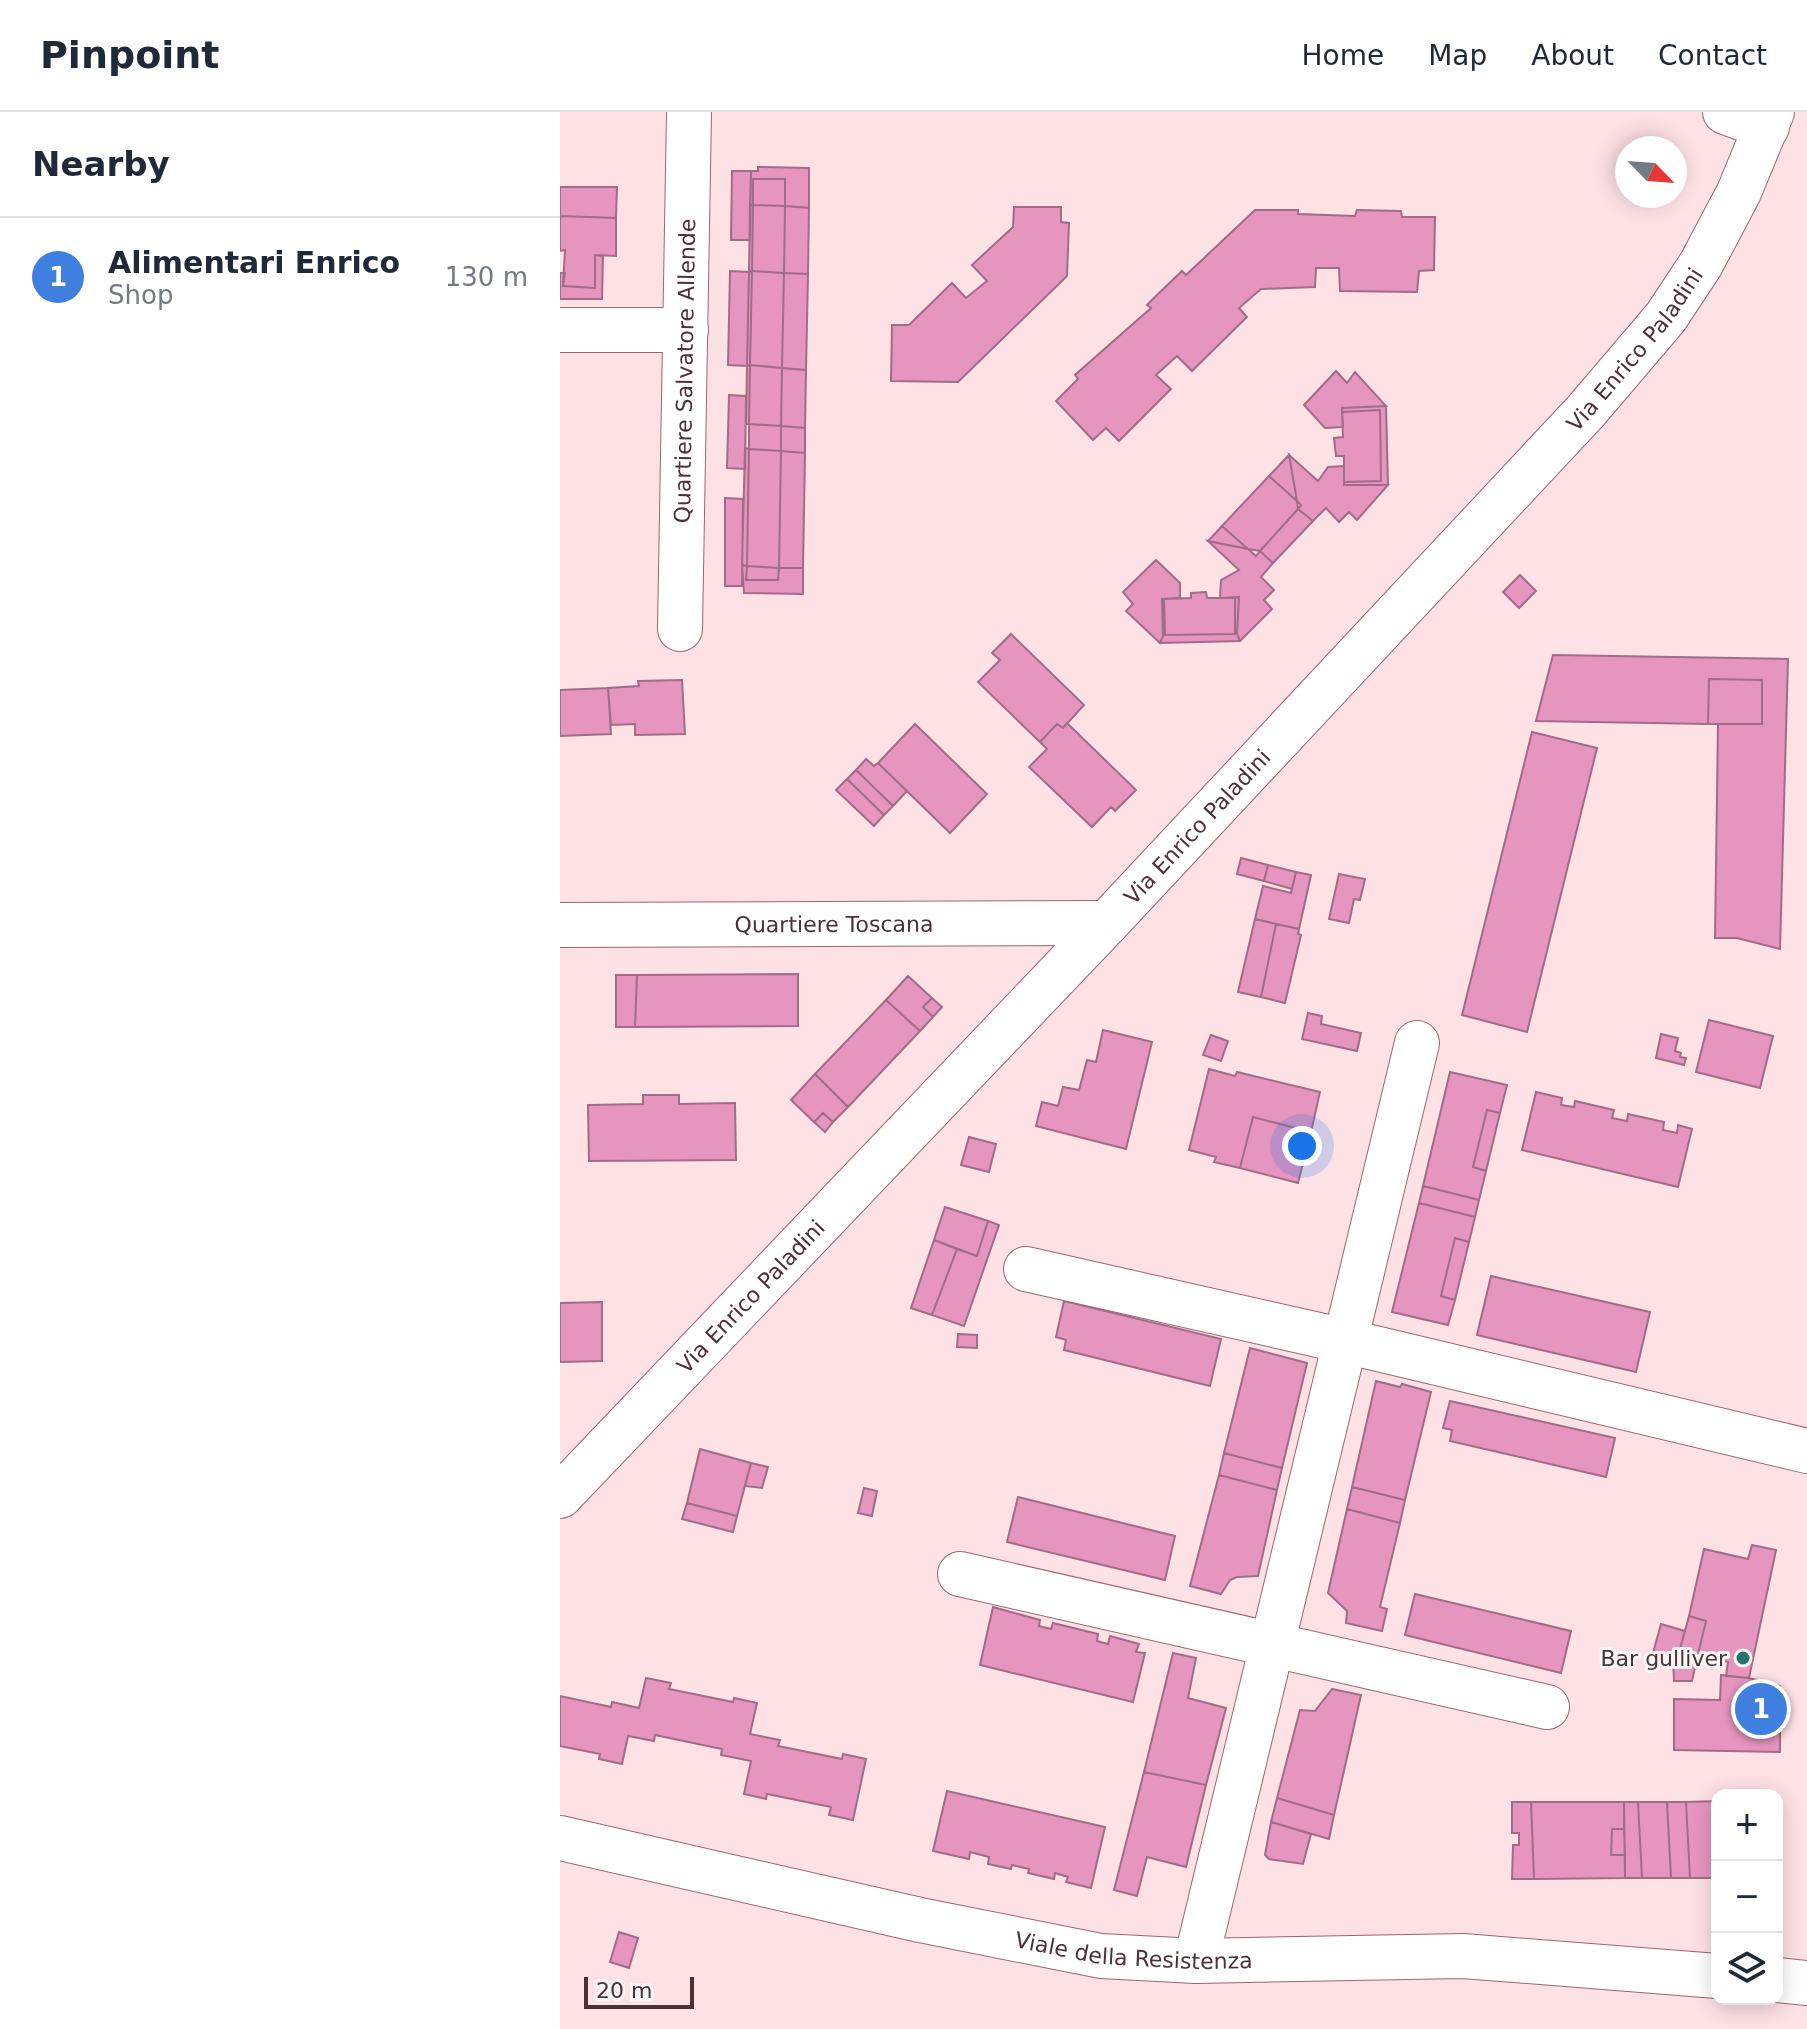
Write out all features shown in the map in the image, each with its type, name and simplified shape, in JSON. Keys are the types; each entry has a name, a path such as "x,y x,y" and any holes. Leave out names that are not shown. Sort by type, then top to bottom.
{"street":[{"name":"Quartiere Salvatore Allende","path":"680,629 689,112"},
{"path":"1725,112 1769,119"},
{"name":"Via Enrico Paladini","path":"560,1496 1107,923 1627,365 1666,317 1701,264 1739,192 1769,119"},
{"path":"560,330 686,330"},
{"name":"Quartiere Toscana","path":"560,925 1107,923"},
{"path":"1196,1961 1417,1043"},
{"path":"1026,1269 1807,1451"},
{"path":"960,1574 1547,1707"},
{"name":"Viale della Resistenza","path":"560,1838 920,1920 1101,1956 1196,1961 1463,1956 1711,1976"},
{"path":"1783,1981 1807,1983"}],"building":[{"path":"758,167 809,168 809,208 785,206 785,179 753,179 753,205 750,205 751,171 758,171"},
{"path":"732,171 751,171 750,240 731,240"},
{"path":"753,179 785,179 785,206 753,205"},
{"path":"560,187 617,187 616,218 560,216"},
{"path":"750,205 753,205 752,271 749,272"},
{"path":"753,205 785,206 784,273 752,271"},
{"path":"785,206 809,208 808,274 784,273"},
{"path":"1014,207 1061,207 1061,222 1069,223 1067,276 958,382 891,381 892,325 909,325 952,283 966,298 987,281 972,265 1013,227"},
{"path":"1255,210 1298,210 1298,214 1355,216 1357,210 1401,211 1402,217 1435,217 1434,270 1419,271 1417,292 1340,291 1339,268 1316,268 1315,287 1261,289 1239,308 1247,317 1192,371 1177,356 1156,375 1171,389 1119,441 1106,428 1093,440 1056,401 1078,379 1075,375 1151,308 1147,305 1158,294 1182,271 1186,275"},
{"path":"560,216 616,218 616,256 595,255 595,288 563,286 565,250 560,251"},
{"path":"595,255 603,256 602,299 560,299 560,273 565,273 563,286 595,288"},
{"path":"730,271 749,272 747,366 728,365"},
{"path":"752,271 750,365 747,366 749,272"},
{"path":"752,271 784,273 782,368 750,365"},
{"path":"784,273 808,274 806,370 782,368"},
{"path":"750,365 749,424 746,424 747,366"},
{"path":"750,365 782,368 781,426 749,424"},
{"path":"782,368 806,370 805,428 781,426"},
{"path":"1336,371 1347,383 1355,372 1386,406 1342,408 1343,427 1325,428 1304,405"},
{"path":"729,395 746,396 745,469 727,468"},
{"path":"1386,406 1388,485 1344,485 1344,482 1381,481 1380,410 1342,412 1342,408"},
{"path":"1380,410 1381,481 1344,482 1344,456 1336,456 1334,438 1343,437 1342,412"},
{"path":"749,424 781,426 781,451 749,449"},
{"path":"781,426 805,428 805,453 781,451"},
{"path":"745,448 749,449 747,566 742,565"},
{"path":"749,449 781,451 779,568 747,566"},
{"path":"781,451 805,453 803,568 779,568"},
{"path":"1289,455 1318,481 1328,467 1344,466 1344,485 1388,485 1357,520 1349,512 1339,522 1326,508 1313,521 1298,509 1301,505 1297,501"},
{"path":"1289,455 1297,501 1269,476"},
{"path":"1269,476 1297,501 1298,509 1260,551 1248,549 1222,526"},
{"path":"725,498 743,499 742,586 725,586"},
{"path":"1298,509 1313,521 1273,563 1260,551"},
{"path":"1222,526 1248,549 1208,541"},
{"path":"1208,541 1248,549 1256,556 1260,551 1273,563 1261,577 1274,590 1264,600 1272,609 1240,641 1237,634 1239,597 1220,598 1221,580 1239,570"},
{"path":"1156,560 1180,583 1180,598 1162,599 1163,636 1160,643 1126,611 1133,604 1123,592"},
{"path":"742,565 747,566 746,580 778,580 779,568 803,568 803,594 744,593"},
{"path":"747,566 779,568 778,580 746,580"},
{"path":"1520,575 1536,591 1519,608 1503,592"},
{"path":"1206,592 1207,598 1235,598 1235,634 1165,635 1164,599 1191,598 1191,593"},
{"path":"1239,597 1237,634 1240,641 1160,643 1163,636 1162,599 1165,635 1235,634 1235,598"},
{"path":"1011,634 1084,705 1063,728 1057,724 1040,742 978,682 1000,660 992,653"},
{"path":"1553,655 1788,659 1780,949 1737,938 1715,938 1718,724 1762,724 1762,680 1709,679 1708,724 1536,721"},
{"path":"1709,679 1762,680 1762,724 1708,724"},
{"path":"682,680 685,734 635,735 635,724 611,725 608,688 639,686 638,681"},
{"path":"608,688 611,734 560,736 560,690"},
{"path":"1067,723 1136,790 1115,811 1111,807 1092,827 1029,767 1047,749 1040,742 1057,724 1063,728"},
{"path":"915,724 987,794 950,833 878,763"},
{"path":"1532,732 1597,748 1527,1032 1462,1015"},
{"path":"866,759 874,766 878,763 907,791 893,806 856,770"},
{"path":"856,770 893,806 884,815 847,779"},
{"path":"847,779 884,815 874,826 836,790"},
{"path":"1241,858 1268,865 1264,881 1237,874"},
{"path":"1268,865 1296,872 1292,889 1264,881"},
{"path":"1296,872 1311,875 1299,929 1255,919 1263,886 1291,893"},
{"path":"1339,874 1365,879 1360,900 1354,899 1349,923 1329,919"},
{"path":"1255,919 1276,924 1261,997 1238,992"},
{"path":"1276,924 1299,929 1298,934 1301,935 1285,1003 1261,997"},
{"path":"798,974 798,1026 635,1027 637,975"},
{"path":"616,975 637,975 635,1027 616,1027"},
{"path":"908,976 932,998 923,1007 933,1017 920,1031 886,1000"},
{"path":"932,998 942,1007 933,1017 923,1007"},
{"path":"886,1000 920,1031 848,1107 815,1074"},
{"path":"1308,1013 1322,1016 1321,1024 1361,1033 1357,1051 1302,1039"},
{"path":"1709,1020 1773,1036 1760,1088 1696,1072"},
{"path":"1103,1030 1152,1042 1126,1149 1036,1126 1042,1102 1058,1106 1063,1087 1079,1090 1087,1060 1096,1062"},
{"path":"1661,1034 1678,1038 1675,1051 1686,1058 1684,1065 1656,1058"},
{"path":"1211,1035 1228,1041 1221,1061 1203,1055"},
{"path":"1209,1069 1235,1076 1237,1072 1320,1092 1311,1132 1253,1117 1240,1168 1214,1162 1216,1157 1189,1150"},
{"path":"1450,1072 1507,1085 1500,1113 1487,1110 1473,1167 1486,1171 1479,1200 1423,1186"},
{"path":"815,1074 848,1107 833,1122 823,1113 814,1122 791,1100"},
{"path":"1536,1092 1562,1098 1561,1105 1574,1107 1575,1101 1614,1110 1612,1118 1627,1121 1628,1114 1664,1122 1663,1130 1677,1133 1678,1125 1692,1129 1678,1187 1522,1150"},
{"path":"643,1095 679,1095 679,1104 735,1103 736,1160 589,1161 588,1105 643,1104"},
{"path":"1487,1110 1500,1113 1486,1171 1473,1167"},
{"path":"823,1113 833,1122 825,1132 814,1122"},
{"path":"1253,1117 1311,1132 1298,1183 1240,1168"},
{"path":"969,1137 996,1144 989,1172 961,1165"},
{"path":"1423,1186 1479,1200 1475,1217 1419,1203"},
{"path":"1419,1203 1475,1217 1469,1242 1455,1238 1441,1296 1455,1300 1448,1325 1392,1312"},
{"path":"945,1207 988,1221 977,1256 934,1240"},
{"path":"988,1221 999,1225 964,1326 932,1315 957,1249 977,1256"},
{"path":"1455,1238 1469,1242 1455,1300 1441,1296"},
{"path":"934,1240 957,1249 932,1315 911,1308"},
{"path":"1491,1276 1650,1312 1636,1372 1477,1335"},
{"path":"1064,1301 1221,1339 1210,1386 1064,1350 1066,1340 1056,1337"},
{"path":"602,1302 602,1361 560,1362 560,1303"},
{"path":"958,1334 977,1335 977,1348 957,1347"},
{"path":"1250,1348 1307,1363 1282,1468 1224,1453"},
{"path":"1376,1381 1431,1392 1405,1500 1352,1487"},
{"path":"1450,1401 1615,1438 1606,1477 1450,1441 1452,1430 1443,1428"},
{"path":"700,1449 751,1463 737,1516 687,1503"},
{"path":"1224,1453 1282,1468 1277,1490 1219,1475"},
{"path":"751,1463 768,1467 762,1488 745,1486"},
{"path":"1219,1475 1277,1490 1258,1576 1230,1580 1221,1594 1190,1586"},
{"path":"1352,1487 1405,1500 1400,1523 1347,1509"},
{"path":"864,1488 877,1491 872,1516 858,1513"},
{"path":"1018,1497 1175,1536 1165,1580 1007,1542"},
{"path":"687,1503 737,1516 733,1532 682,1519"},
{"path":"1347,1509 1400,1523 1380,1607 1387,1609 1382,1631 1346,1623 1347,1611 1328,1593"},
{"path":"1752,1545 1776,1550 1749,1678 1726,1676 1728,1662 1698,1654 1706,1621 1689,1616 1704,1549 1748,1559"},
{"path":"1415,1594 1571,1631 1561,1673 1405,1635"},
{"path":"993,1607 1040,1620 1039,1626 1051,1629 1053,1623 1098,1634 1097,1641 1108,1644 1110,1636 1139,1644 1136,1652 1145,1653 1133,1702 980,1665"},
{"path":"1689,1616 1706,1621 1698,1654 1680,1649"},
{"path":"1661,1624 1685,1631 1680,1649 1698,1654 1692,1681 1674,1681 1673,1658 1653,1653"},
{"path":"1173,1653 1196,1658 1188,1698 1226,1708 1206,1785 1144,1772"},
{"path":"1721,1675 1780,1686 1780,1752 1674,1750 1674,1699 1720,1700"},
{"path":"646,1678 671,1683 669,1689 733,1702 734,1698 757,1703 750,1734 780,1740 778,1746 842,1759 843,1754 866,1759 853,1820 829,1815 831,1807 767,1794 766,1799 744,1794 751,1761 721,1755 722,1749 655,1735 654,1741 628,1736 622,1764 599,1759 600,1754 560,1746 560,1696 611,1707 612,1702 639,1708"},
{"path":"1332,1689 1361,1695 1334,1815 1277,1798 1300,1710 1315,1711"},
{"path":"1144,1772 1206,1785 1186,1867 1147,1857 1137,1896 1114,1890"},
{"path":"947,1791 1105,1827 1091,1888 1066,1882 1068,1877 1055,1873 1054,1879 1028,1873 1029,1869 1012,1865 1011,1869 988,1864 989,1857 970,1852 969,1859 933,1851"},
{"path":"1277,1798 1334,1815 1329,1839 1271,1822"},
{"path":"1711,1801 1711,1878 1690,1878 1686,1802"},
{"path":"1512,1802 1531,1802 1534,1879 1512,1879 1513,1845 1519,1845 1519,1833 1512,1833"},
{"path":"1531,1802 1624,1802 1624,1829 1612,1829 1611,1855 1625,1855 1625,1878 1534,1879"},
{"path":"1624,1802 1638,1802 1642,1878 1625,1878"},
{"path":"1638,1802 1667,1802 1671,1878 1642,1878"},
{"path":"1667,1802 1686,1802 1690,1878 1671,1878"},
{"path":"1271,1822 1311,1834 1303,1864 1269,1859 1265,1855"},
{"path":"1612,1829 1624,1829 1625,1855 1611,1855"},
{"path":"619,1932 638,1938 629,1968 610,1962"}],"place":[{"name":"Bar gulliver","path":"1743,1658"},
{"name":"Alimentari Enrico","path":"1761,1709"}]}
